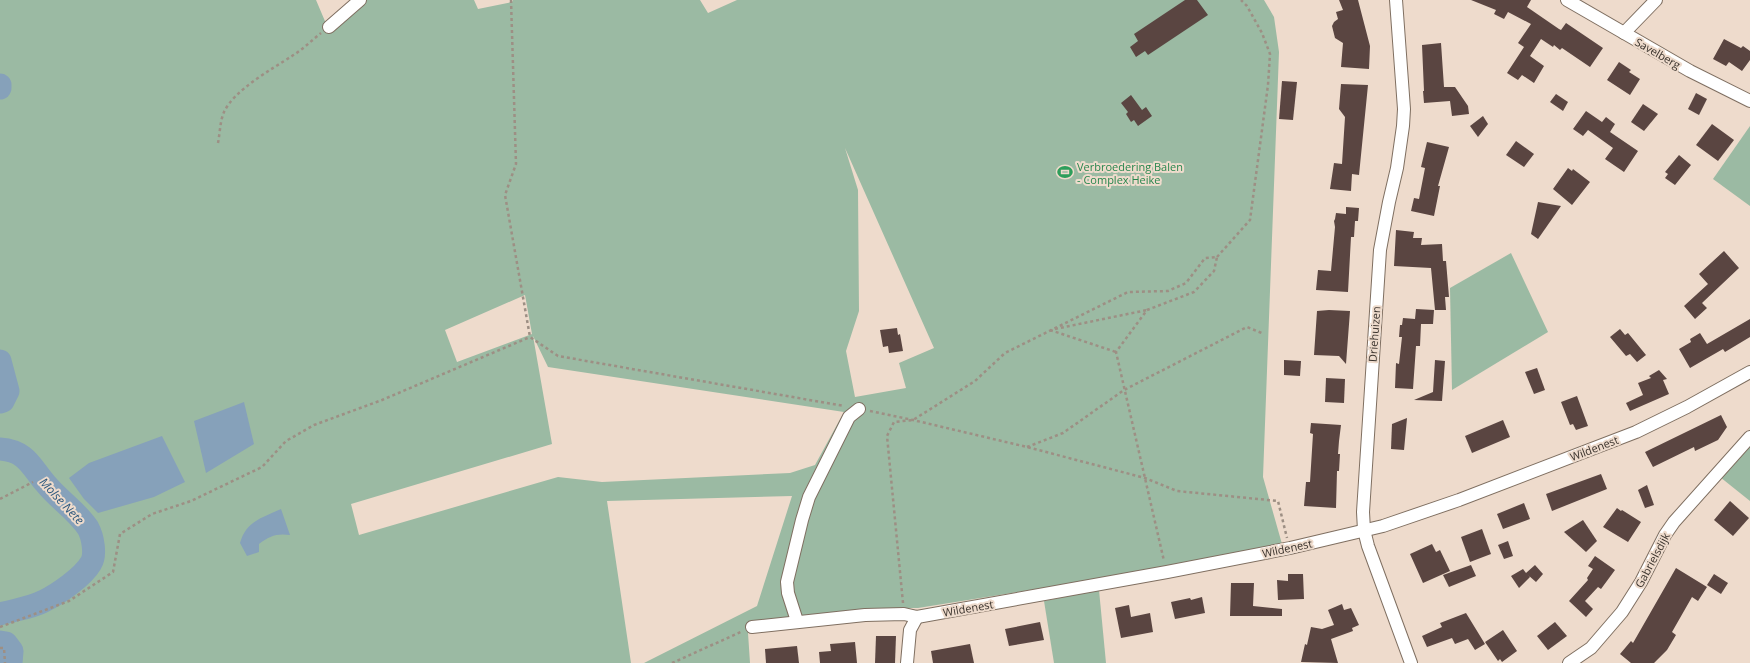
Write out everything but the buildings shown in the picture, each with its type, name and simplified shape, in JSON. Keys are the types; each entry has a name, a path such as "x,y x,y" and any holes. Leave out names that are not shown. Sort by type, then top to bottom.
{"street":[{"path":"329,27 360,0"},
{"name":"Driehuizen","path":"1396,0 1403,126 1397,168 1380,250 1363,512 1364,530 1372,560 1411,663"},
{"name":"Savelberg","path":"1567,0 1690,71 1750,101"},
{"path":"1624,33 1656,0"},
{"name":"Wildenest","path":"752,627 797,621 865,615 904,614 917,617 1167,572 1290,548 1383,526 1459,500 1636,432 1687,407 1750,372"},
{"path":"797,621 788,593 787,582 802,520 809,497 849,417 858,409"},
{"name":"Gabrielsdijk","path":"1569,663 1591,648 1622,612 1641,582 1665,535 1674,522 1750,437"},
{"path":"907,663 910,630 917,617"}],"path":[{"path":"511,0 516,164 504,195 530,337 558,356 913,420 1027,447 1145,478 1177,491 1278,501 1290,548"},
{"path":"1050,330 1147,310 1194,292 1214,271 1217,257 1250,220 1268,85 1270,54 1262,33 1241,0"},
{"path":"218,143 223,113 231,101 274,66 292,56 329,27"},
{"path":"904,614 887,436 894,422 913,420 975,381 1005,353 1050,330 1128,292 1168,292 1186,283 1205,258 1217,257"},
{"path":"1147,310 1116,352 1167,572"},
{"path":"1027,447 1063,433 1124,390 1248,327 1264,334"},
{"path":"1050,330 1116,352"},
{"path":"0,627 49,607 69,601 113,572 120,534 140,520 152,514 191,500 262,467 286,441 314,426 382,400 530,337"},
{"path":"0,499 33,482"},
{"path":"672,663 752,627"},
{"path":"0,648 4,648 5,663"}],"green space":[{"path":"0,0 316,0 330,33 364,0 474,0 478,9 512,2 513,0 700,0 708,13 737,0 1264,0 1274,17 1279,52 1263,477 1282,544 1156,570 918,608 807,615 750,624 748,633 750,663 644,663 757,606 792,496 607,501 631,663 0,663","holes":["845,148 934,348 899,363 906,388 855,397 846,351 859,311 858,190","525,295 532,334 457,362 445,330","533,336 548,367 844,412 815,465 790,473 602,482 558,477 359,535 351,504 552,444"]},
{"path":"1750,126 1750,206 1713,179"},
{"path":"1511,253 1548,332 1452,390 1450,288"},
{"path":"1750,442 1750,501 1720,477"},
{"path":"1099,590 1106,663 1054,663 1044,601"}],"water":[{"path":"244,402 254,444 206,473 194,421"},
{"path":"162,436 185,482 154,497 98,513 84,499 69,478 89,463"},
{"path":"281,509 290,535 281,534 270,537 259,544 259,552 247,556 240,543 246,530 261,518"}],"waterway":[{"name":"Molse Nete","path":"0,361 8,391 3,401 0,402"},
{"name":"Molse Nete","path":"0,449 9,450 22,456 28,461 51,490 79,516 90,532 94,551 93,560 91,563 82,574 63,590 39,603 0,614"},
{"name":"Molse Nete","path":"0,642 6,643 12,651 11,663"}],"place":[{"name":"Verbroedering Balen - Complex Heike","path":"1065,172"}]}
